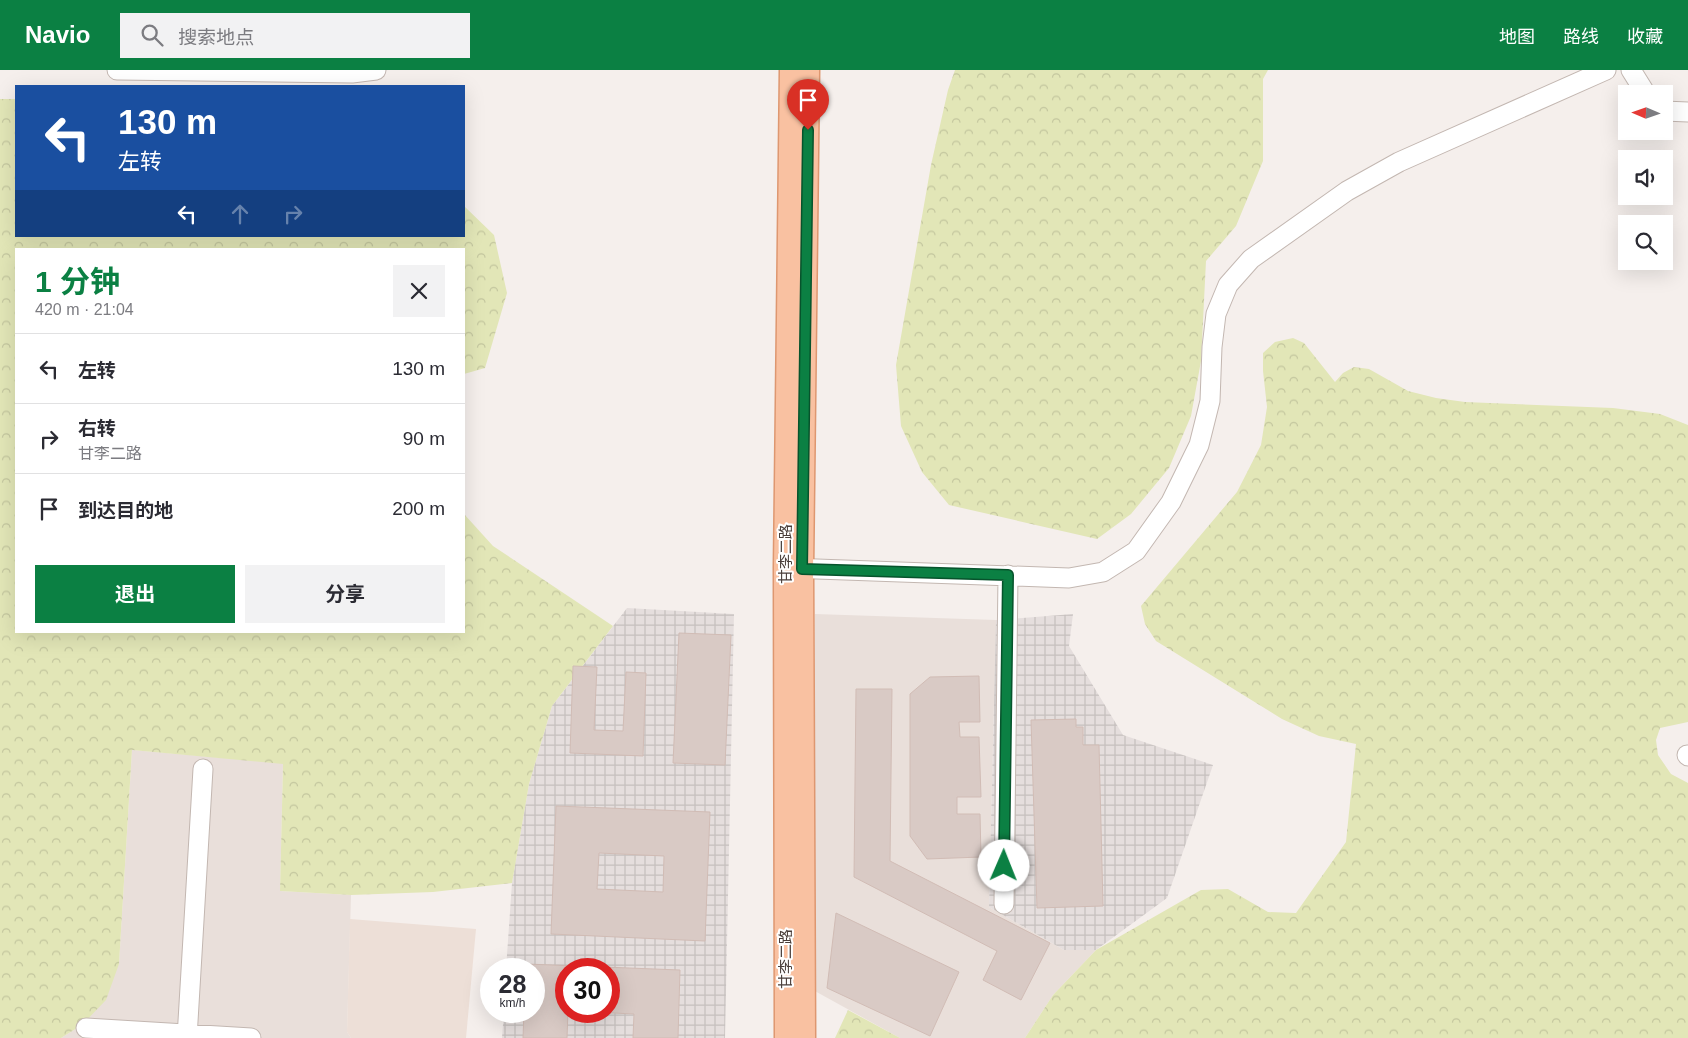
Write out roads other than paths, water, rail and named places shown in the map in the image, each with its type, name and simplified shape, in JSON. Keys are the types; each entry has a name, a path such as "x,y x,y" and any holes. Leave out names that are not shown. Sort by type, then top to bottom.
{"main road":[{"name":"甘李二路","path":"791,70 794,569 804,1038"},
{"name":"甘李二路","path":"786,1038 794,569 808,70"}],"street":[{"path":"116,70 352,73 376,70"},
{"path":"794,569 1069,578 1103,572 1136,551 1171,502 1198,445 1210,401 1212,347 1216,314 1228,285 1250,259 1347,191 1398,162 1606,70"},
{"path":"1631,70 1640,85"},
{"path":"1673,111 1688,112"},
{"path":"1004,904 1008,575"},
{"path":"187,1036 203,768"},
{"path":"86,1028 187,1036 251,1038"}]}
